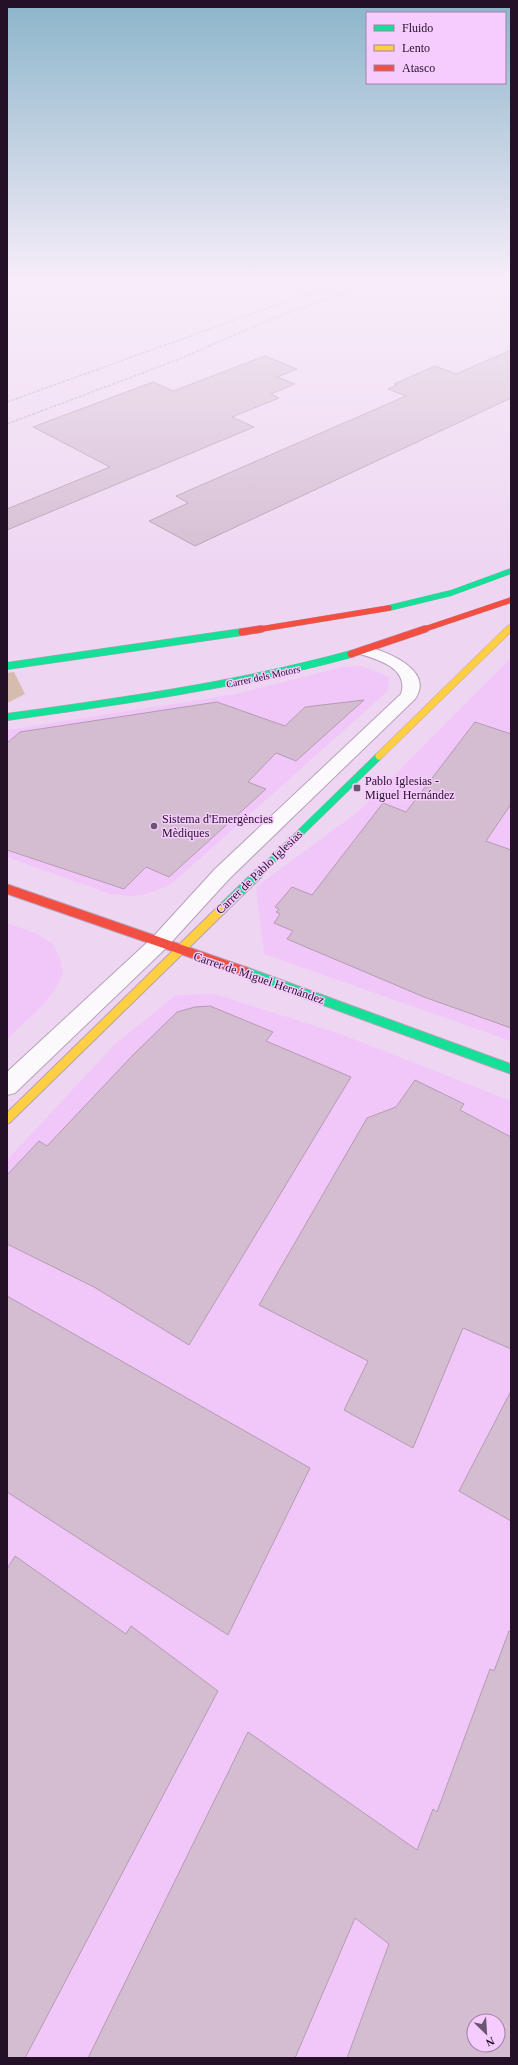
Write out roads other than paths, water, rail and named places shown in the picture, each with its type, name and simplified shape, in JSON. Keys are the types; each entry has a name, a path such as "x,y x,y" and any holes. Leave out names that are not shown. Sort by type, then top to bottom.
{"street":[{"path":"7,666 330,619 418,603 475,586 511,571"},
{"name":"Carrer dels Motors","path":"7,717 241,681 366,651 511,600"},
{"name":"Carrer de Pablo Iglesias","path":"7,1119 246,884 511,627"},
{"name":"Carrer de Pablo Iglesias","path":"7,1086 158,943 222,874 409,696 411,684 405,671 390,659 366,651"},
{"name":"Carrer de Miguel Hernández","path":"7,889 158,943 243,971 511,1069"}],"railway":[{"path":"7,402 75,377"},
{"path":"7,424 131,377"}],"place":[{"name":"Pablo Iglesias - Miguel Hernández","path":"357,788"},
{"name":"Sistema d'Emergències Mèdiques","path":"154,826"}]}
